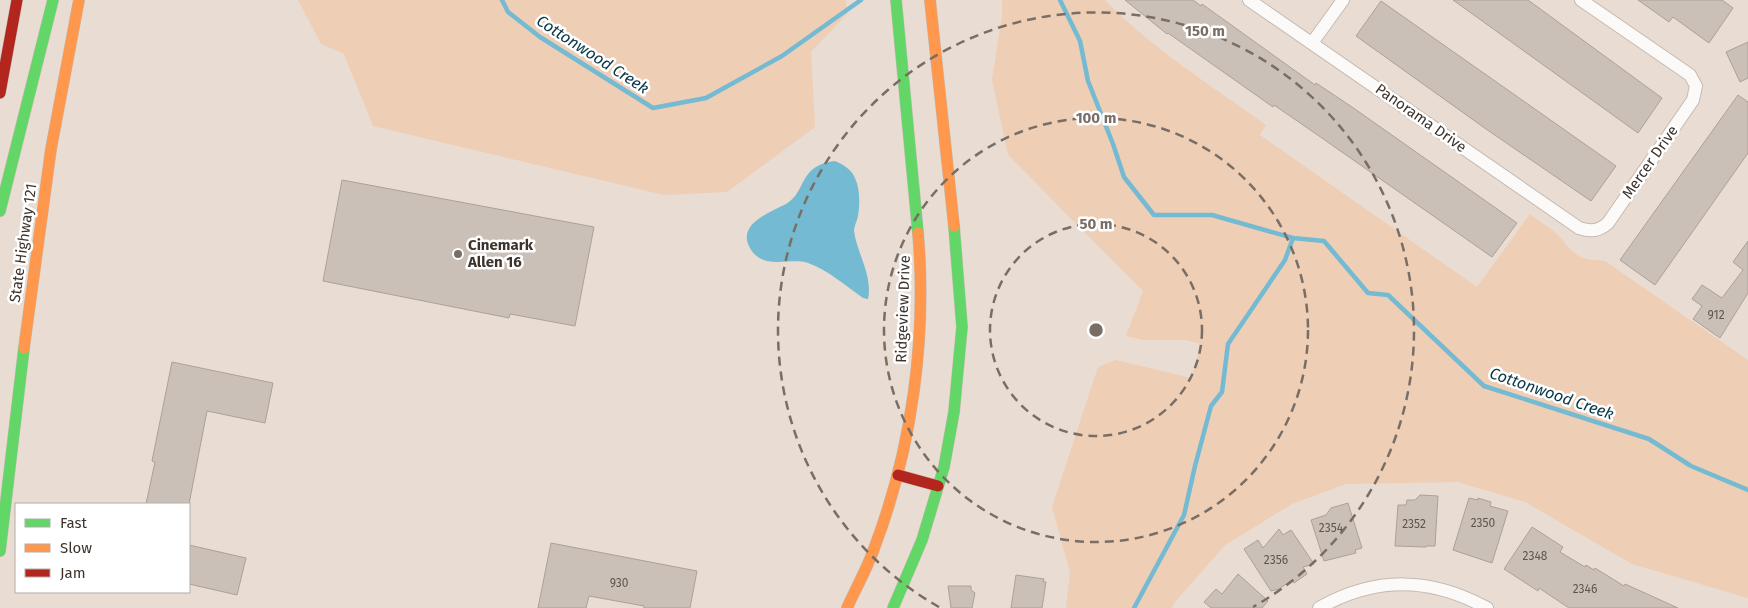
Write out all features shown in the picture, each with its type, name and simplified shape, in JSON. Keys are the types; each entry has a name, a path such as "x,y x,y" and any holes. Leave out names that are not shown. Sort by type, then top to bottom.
{"main road":[{"path":"0,93 17,0"},
{"path":"0,211 53,0"},
{"name":"State Highway 121","path":"0,551 28,315 51,149 79,0"},
{"name":"Ridgeview Drive","path":"847,608 875,547 898,475 914,389 918,353 921,269 896,0"},
{"path":"893,608 922,540 948,448 954,412 962,327 958,261 930,0"},
{"path":"898,475 938,486"}],"street":[{"name":"Panorama Drive","path":"1249,0 1579,228 1595,230"},
{"path":"1312,43 1343,0"},
{"name":"Mercer Drive","path":"1581,0 1690,75 1696,86 1693,100 1614,214 1602,228 1595,230"},
{"path":"1319,608 1357,591 1406,584 1448,590 1487,608"}],"shaded area":[{"path":"298,0 846,0 847,14 811,52 815,127 727,192 664,195 373,126 344,54 321,44"},
{"path":"1002,0 1105,0 1162,51 1266,125 1260,135 1477,287 1530,214 1556,233 1578,256 1605,261 1748,360 1748,598 1632,564 1525,502 1458,482 1346,484 1292,504 1225,545 1175,602 1172,608 1066,608 1070,572 1052,507 1098,367 1116,360 1191,378 1201,344 1185,340 1144,340 1126,336 1143,291 1008,155 992,80 1002,16"}],"water":[{"path":"835,161 851,172 858,187 859,207 854,231 867,273 868,299 863,298 823,270 808,263 798,261 772,262 761,259 750,248 747,240 751,226 764,215 793,199 809,173 823,164"}],"building":[{"path":"1125,0 1193,0 1201,6 1202,4 1315,85 1316,83 1352,107 1517,223 1492,257 1274,105 1273,107 1167,34"},
{"path":"1453,0 1528,0 1662,98 1638,133"},
{"path":"1638,0 1722,0 1733,8 1709,43 1673,17 1669,22"},
{"path":"1381,1 1616,166 1591,201 1356,36"},
{"path":"1748,42 1748,78 1740,82 1726,52"},
{"path":"1738,95 1748,102 1748,153 1655,285 1620,260"},
{"name":"Cinemark Allen 16","path":"342,180 594,227 575,326 510,314 509,318 323,281"},
{"path":"1748,241 1748,293 1720,338 1693,319 1702,306 1692,299 1702,285 1722,298 1743,270 1733,262"},
{"path":"172,362 273,383 265,423 207,411 189,503 146,503 155,462 152,461"},
{"path":"1420,495 1438,496 1435,546 1395,546 1398,505 1406,505 1407,500 1415,500"},
{"path":"1469,498 1478,500 1478,498 1491,502 1490,506 1508,511 1492,563 1453,550"},
{"path":"1348,503 1362,548 1355,550 1356,553 1324,561 1311,520 1326,515 1331,508"},
{"path":"1532,527 1563,547 1560,552 1585,567 1586,565 1594,570 1595,568 1624,586 1625,584 1678,608 1569,608 1539,588 1538,591 1504,569"},
{"path":"1279,529 1283,535 1291,530 1314,564 1303,567 1307,574 1294,583 1292,580 1279,589 1271,591 1244,549 1258,540 1263,548"},
{"path":"551,543 697,571 690,608 644,608 644,606 589,596 586,608 538,608"},
{"path":"190,545 246,558 237,595 190,584"},
{"path":"1238,574 1268,601 1262,608 1211,608 1204,602 1216,589 1222,594"},
{"path":"1016,575 1044,579 1043,582 1046,582 1042,608 1011,608"},
{"path":"948,586 971,586 971,590 975,593 972,608 951,608"}],"waterway":[{"name":"Cottonwood Creek","path":"502,0 508,12 540,37 653,108 706,98 782,56 861,0"},
{"name":"Cottonwood Creek","path":"1060,0 1080,41 1088,81 1124,177 1154,215 1212,215 1293,238 1324,241 1368,293 1388,295 1484,386 1649,439 1691,466 1748,490"},
{"path":"1134,608 1184,515 1211,406 1222,392 1228,344 1285,260 1293,238"}],"traffic: fast":[{"path":"0,211 53,0"},
{"path":"896,0 918,233"},
{"path":"893,608 922,540 944,467 954,412 962,327 954,226"},
{"path":"0,551 24,348"}],"traffic: slow":[{"path":"24,348 51,149 79,0"},
{"path":"930,0 954,226"},
{"path":"847,608 869,562 888,509 899,471 907,432 918,352 920,312 918,233"}],"traffic: jam":[{"path":"0,93 17,0"},
{"path":"898,475 938,486"}],"place":[{"name":"Cinemark Allen 16","path":"458,254"}]}
